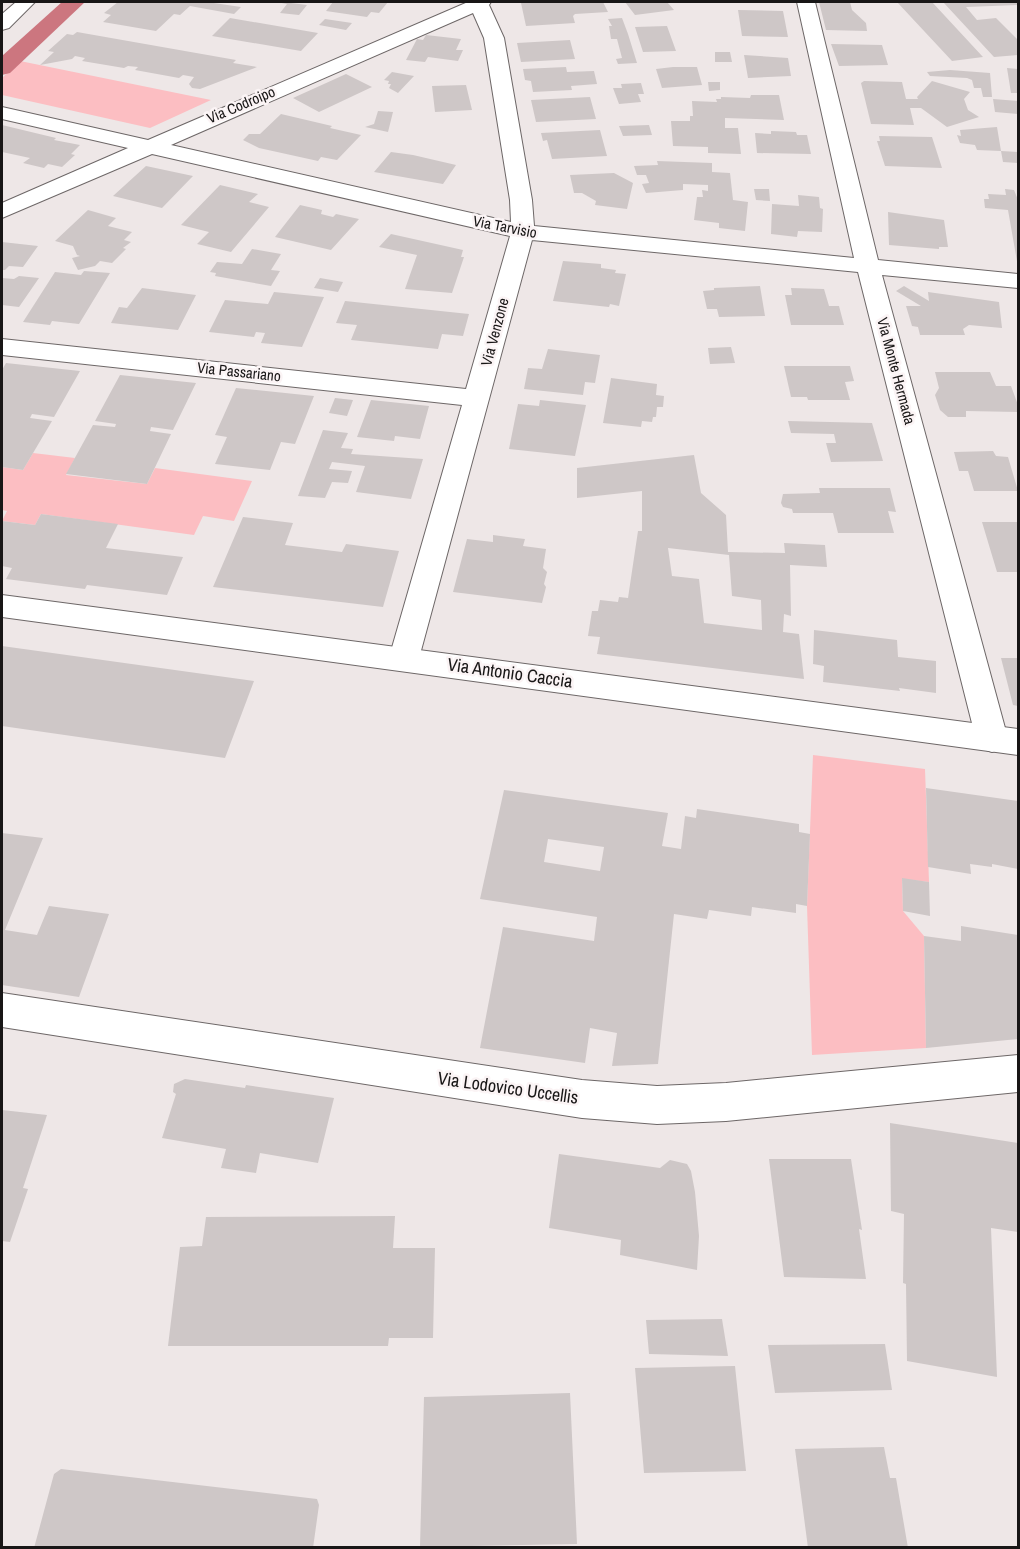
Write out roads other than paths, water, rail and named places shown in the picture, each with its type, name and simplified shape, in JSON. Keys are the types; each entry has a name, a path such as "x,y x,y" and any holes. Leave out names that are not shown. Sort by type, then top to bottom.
{"street":[{"path":"2,24 26,2"},
{"name":"Via Codroipo","path":"2,211 477,2"},
{"name":"Via Venzone","path":"404,658 523,232 521,200 494,38 477,2"},
{"name":"Via Monte Hermada","path":"806,2 868,266 1005,741"},
{"name":"Via Tarvisio","path":"2,114 523,232 1018,281"},
{"name":"Via Passariano","path":"2,347 477,398"},
{"name":"Via Antonio Caccia","path":"2,606 404,658 1005,741"},
{"name":"Via Lodovico Uccellis","path":"2,1010 582,1099 657,1105 726,1102 1018,1074"}],"waterway":[{"path":"2,68 74,2"}]}
